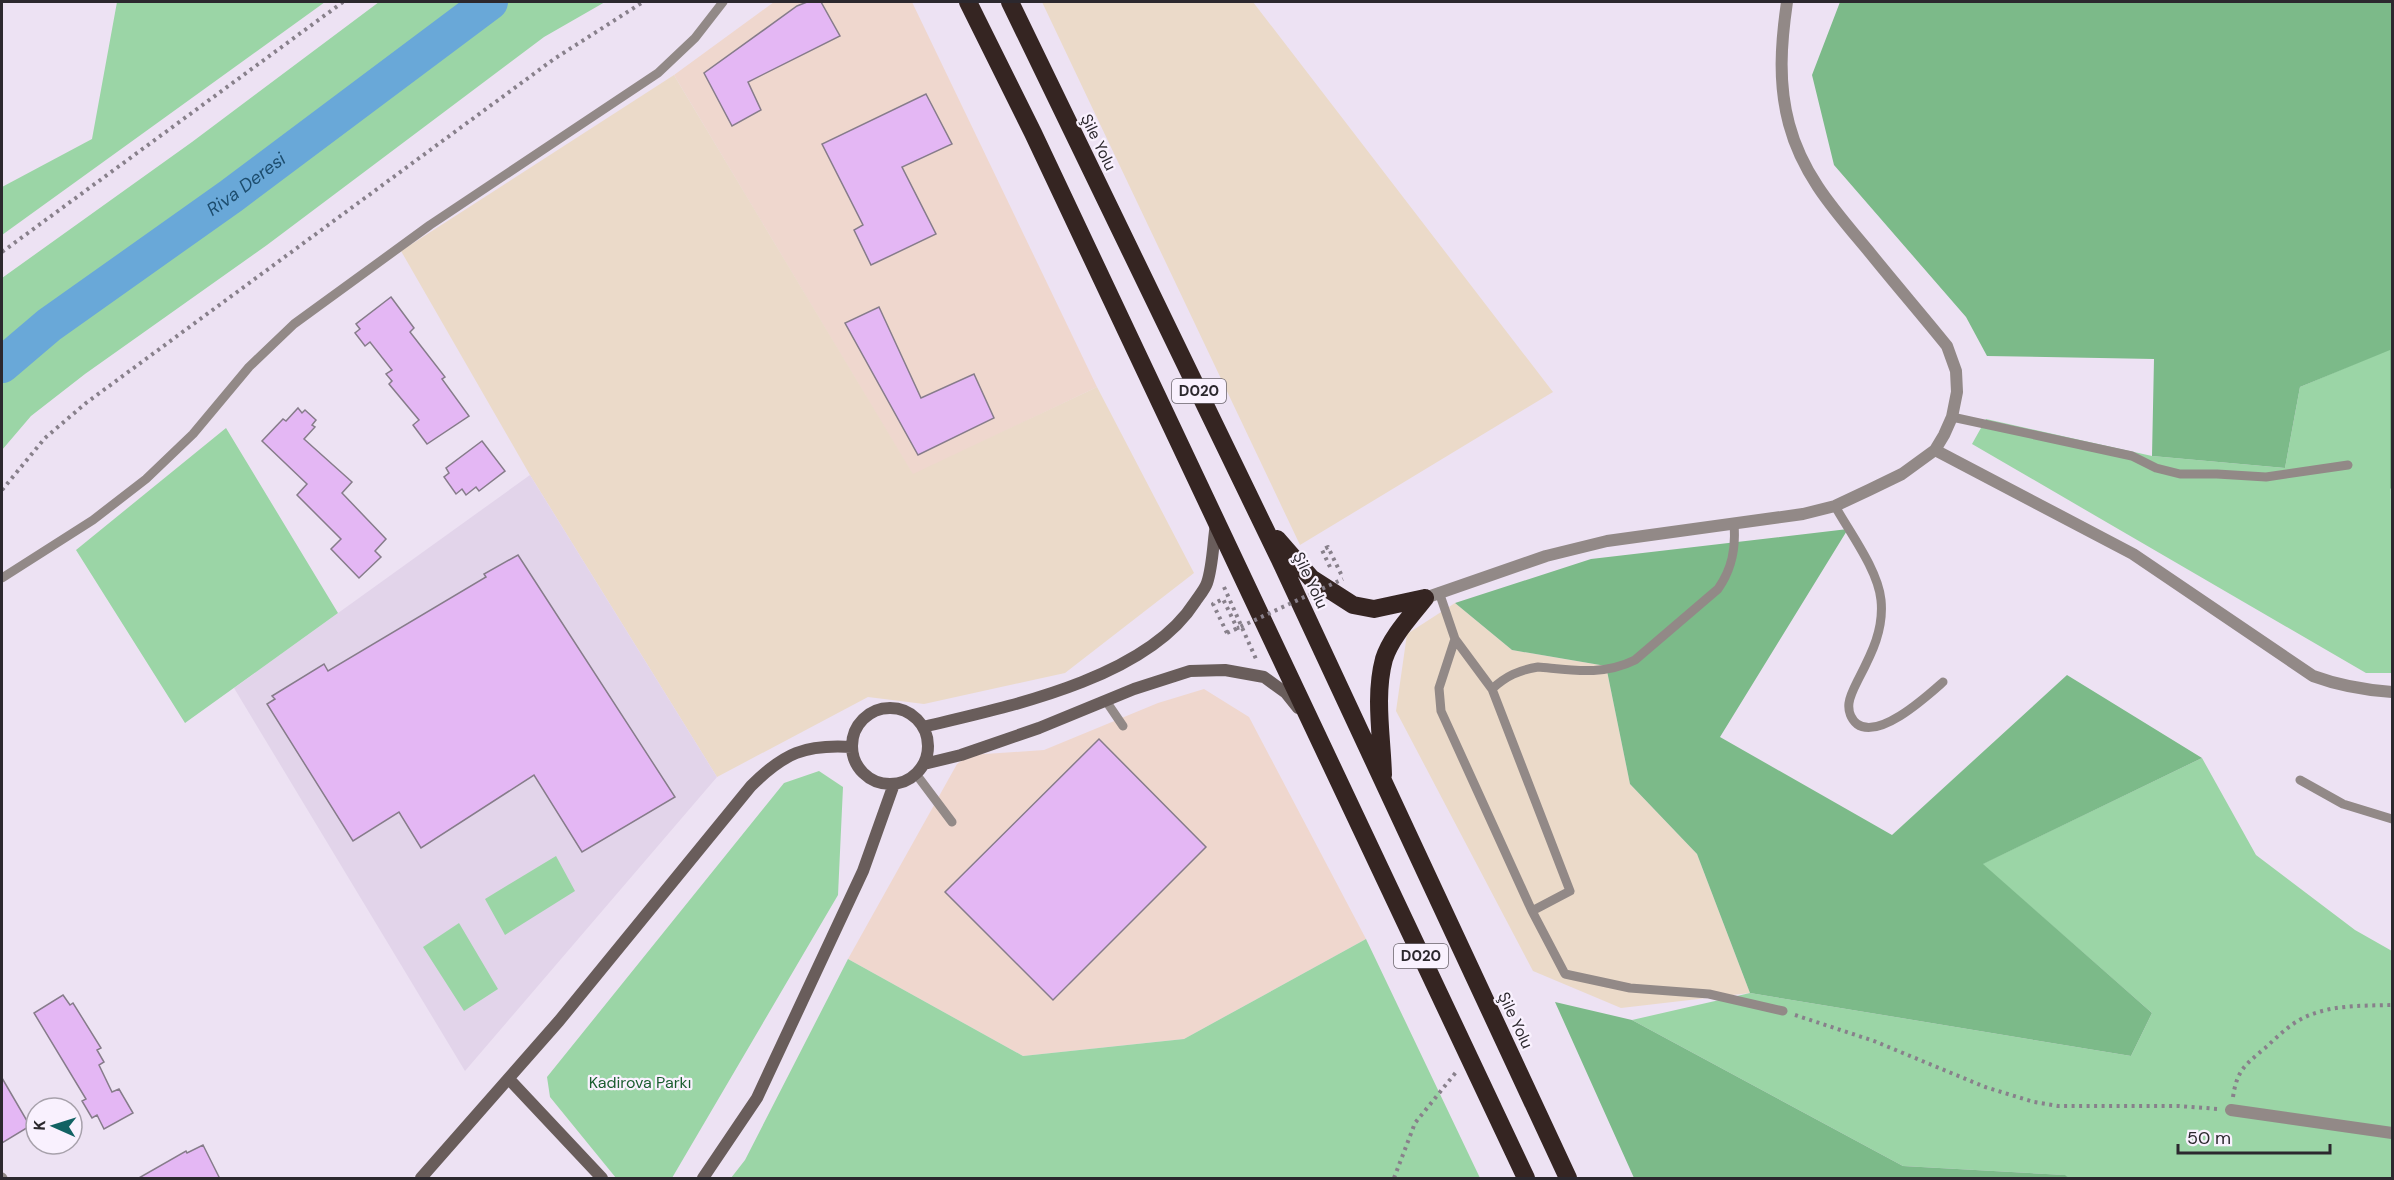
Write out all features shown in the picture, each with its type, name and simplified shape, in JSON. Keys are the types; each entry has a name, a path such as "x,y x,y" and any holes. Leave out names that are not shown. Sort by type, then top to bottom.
{"highway":[{"name":"D020","path":"968,2 1033,134 1526,1179"},
{"name":"Şile Yolu","path":"1010,2 1261,520 1568,1179"},
{"path":"1261,520 1311,578 1353,605 1374,609 1432,595"},
{"path":"1384,783 1380,689 1384,658 1396,635 1432,595"}],"street":[{"path":"1432,595 1546,556 1607,541 1734,525 1803,514 1835,506 1902,474 1935,450 1952,417 1956,392 1956,371 1947,346 1821,195 1803,161 1789,124 1782,86 1781,39 1787,2"},
{"path":"1935,450 2133,554 2313,676 2337,685 2362,690 2392,692"},
{"path":"923,727 1013,705 1108,672 1161,639 1184,618 1207,583 1216,523"},
{"path":"920,769 928,752 928,739 923,727 915,717 892,708 869,715 860,724 854,735 852,747 860,770 881,783 894,784 906,781 920,769 1039,728 1190,671 1225,670 1264,676 1286,693 1317,734"},
{"path":"421,1179 559,1021 732,809 766,772 780,760 796,752 829,745 852,747"},
{"path":"703,1179 758,1098 863,871 894,784"},
{"path":"509,1079 602,1179"},
{"path":"2231,1110 2392,1133"}],"lane":[{"path":"2,578 93,520 146,479 193,434 249,367 294,324 430,225 658,73 695,38 723,2"},
{"path":"1952,417 2132,456 2156,468 2180,474 2266,477 2348,465"},
{"path":"1835,506 1877,581 1881,598 1879,632 1874,648 1851,696 1848,709 1850,715 1854,721 1864,727 1877,727 1906,712 1943,682"},
{"path":"1492,689 1509,676 1528,669 1600,672 1621,667 1635,660 1718,589 1733,558 1734,525"},
{"path":"1432,595 1455,639 1492,689 1570,891 1532,911"},
{"path":"1455,639 1439,688 1441,711 1532,911 1565,974 1629,988 1709,994 1783,1011"},
{"path":"1106,701 1123,726"},
{"path":"920,769 952,822"},
{"path":"2300,780 2343,804 2392,819"}],"path":[{"path":"2,252 343,2"},
{"path":"2,490 45,438 86,403 544,66 643,2"},
{"path":"1242,627 1237,628 1223,599 1213,604 1227,633 1343,579 1328,547 1322,550 1334,576"},
{"path":"1211,558 1264,676"},
{"path":"1783,1011 1874,1041 1985,1088 2034,1102 2058,1106 2179,1106 2231,1110 2235,1081 2241,1068 2294,1023 2339,1007 2392,1005"},
{"path":"1394,1179 1415,1123 1469,1057"}],"shaded area":[{"path":"774,2 912,2 1097,387 913,475 674,75"},
{"path":"1042,2 1253,2 1553,392 1300,545"},
{"path":"674,75 913,474 1097,387 1194,573 1065,673 924,704 868,697 717,777 530,475 401,251"},
{"path":"530,475 717,777 465,1071 234,688"},
{"path":"1455,603 1512,650 1606,666 1630,784 1697,854 1750,993 1621,1008 1533,971 1396,711 1407,634"},
{"path":"1204,689 1249,717 1366,939 1184,1039 1023,1056 848,959 957,764 970,755 1044,750 1158,703"}],"green space":[{"path":"117,2 325,2 2,235 2,187 92,139"},
{"name":"Riva Deresi","path":"379,2 605,2 544,37 267,245 85,374 31,416 2,450 2,278 192,142"},
{"path":"1840,2 2392,2 2392,490 2390,488 2390,350 2300,387 2285,468 2152,456 2154,359 1987,356 1966,317 1834,165 1812,75"},
{"path":"2390,349 2392,673 2366,673 1972,444 1986,419 2152,456 2285,468 2300,387"},
{"path":"226,428 338,613 185,723 76,550"},
{"path":"1848,529 1720,737 1892,835 2067,675 2202,758 1983,864 2152,1013 2131,1056 1750,993 1697,854 1630,784 1606,666 1512,650 1455,603 1591,559"},
{"path":"2202,758 2256,855 2355,930 2392,951 2392,1178 2069,1178 2064,1175 1903,1166 1632,1020 1750,993 2131,1056 2152,1013 1982,864"},
{"name":"Kadirova Parkı","path":"819,771 843,787 838,895 672,1178 616,1178 550,1097 547,1077 784,783"},
{"path":"556,856 575,891 505,935 485,899"},
{"path":"459,923 498,989 464,1011 423,947"},
{"path":"1366,939 1480,1178 731,1178 745,1160 848,959 1023,1056 1184,1039"},
{"path":"1555,1002 1632,1020 1903,1166 2065,1175 2069,1178 1634,1178"}],"building":[{"path":"807,2 821,2 840,36 748,82 761,110 732,126 704,73 797,6"},
{"path":"926,94 952,144 902,167 936,234 871,265 854,230 863,225 822,144"},
{"path":"391,297 414,328 410,332 445,377 442,379 469,416 427,444 413,425 419,420 389,384 392,381 386,374 392,370 370,342 365,346 355,333 360,329 356,324"},
{"path":"879,307 921,398 974,374 994,418 918,455 845,323"},
{"path":"298,408 302,413 305,410 316,420 312,425 315,427 304,439 352,482 342,493 386,539 375,551 381,557 359,578 331,549 341,539 297,495 307,484 262,441 283,419 286,421"},
{"path":"482,441 505,471 479,491 476,487 466,495 462,489 456,494 444,477 449,473 446,468"},
{"path":"518,555 675,797 582,852 534,775 421,848 399,812 353,841 267,704 275,699 272,696 324,664 328,671 486,577 484,574"},
{"path":"1099,739 1206,847 1053,1000 945,892"},
{"path":"63,995 70,1005 73,1003 101,1048 97,1050 104,1062 99,1065 112,1092 119,1089 133,1113 104,1129 97,1115 92,1118 84,1104 86,1099 34,1013"},
{"path":"2,1078 24,1116 24,1130 2,1143"},
{"path":"203,1145 220,1179 137,1179 186,1151 187,1153"}],"waterway":[{"name":"Riva Deresi","path":"2,365 49,325 231,196 490,2"}]}
